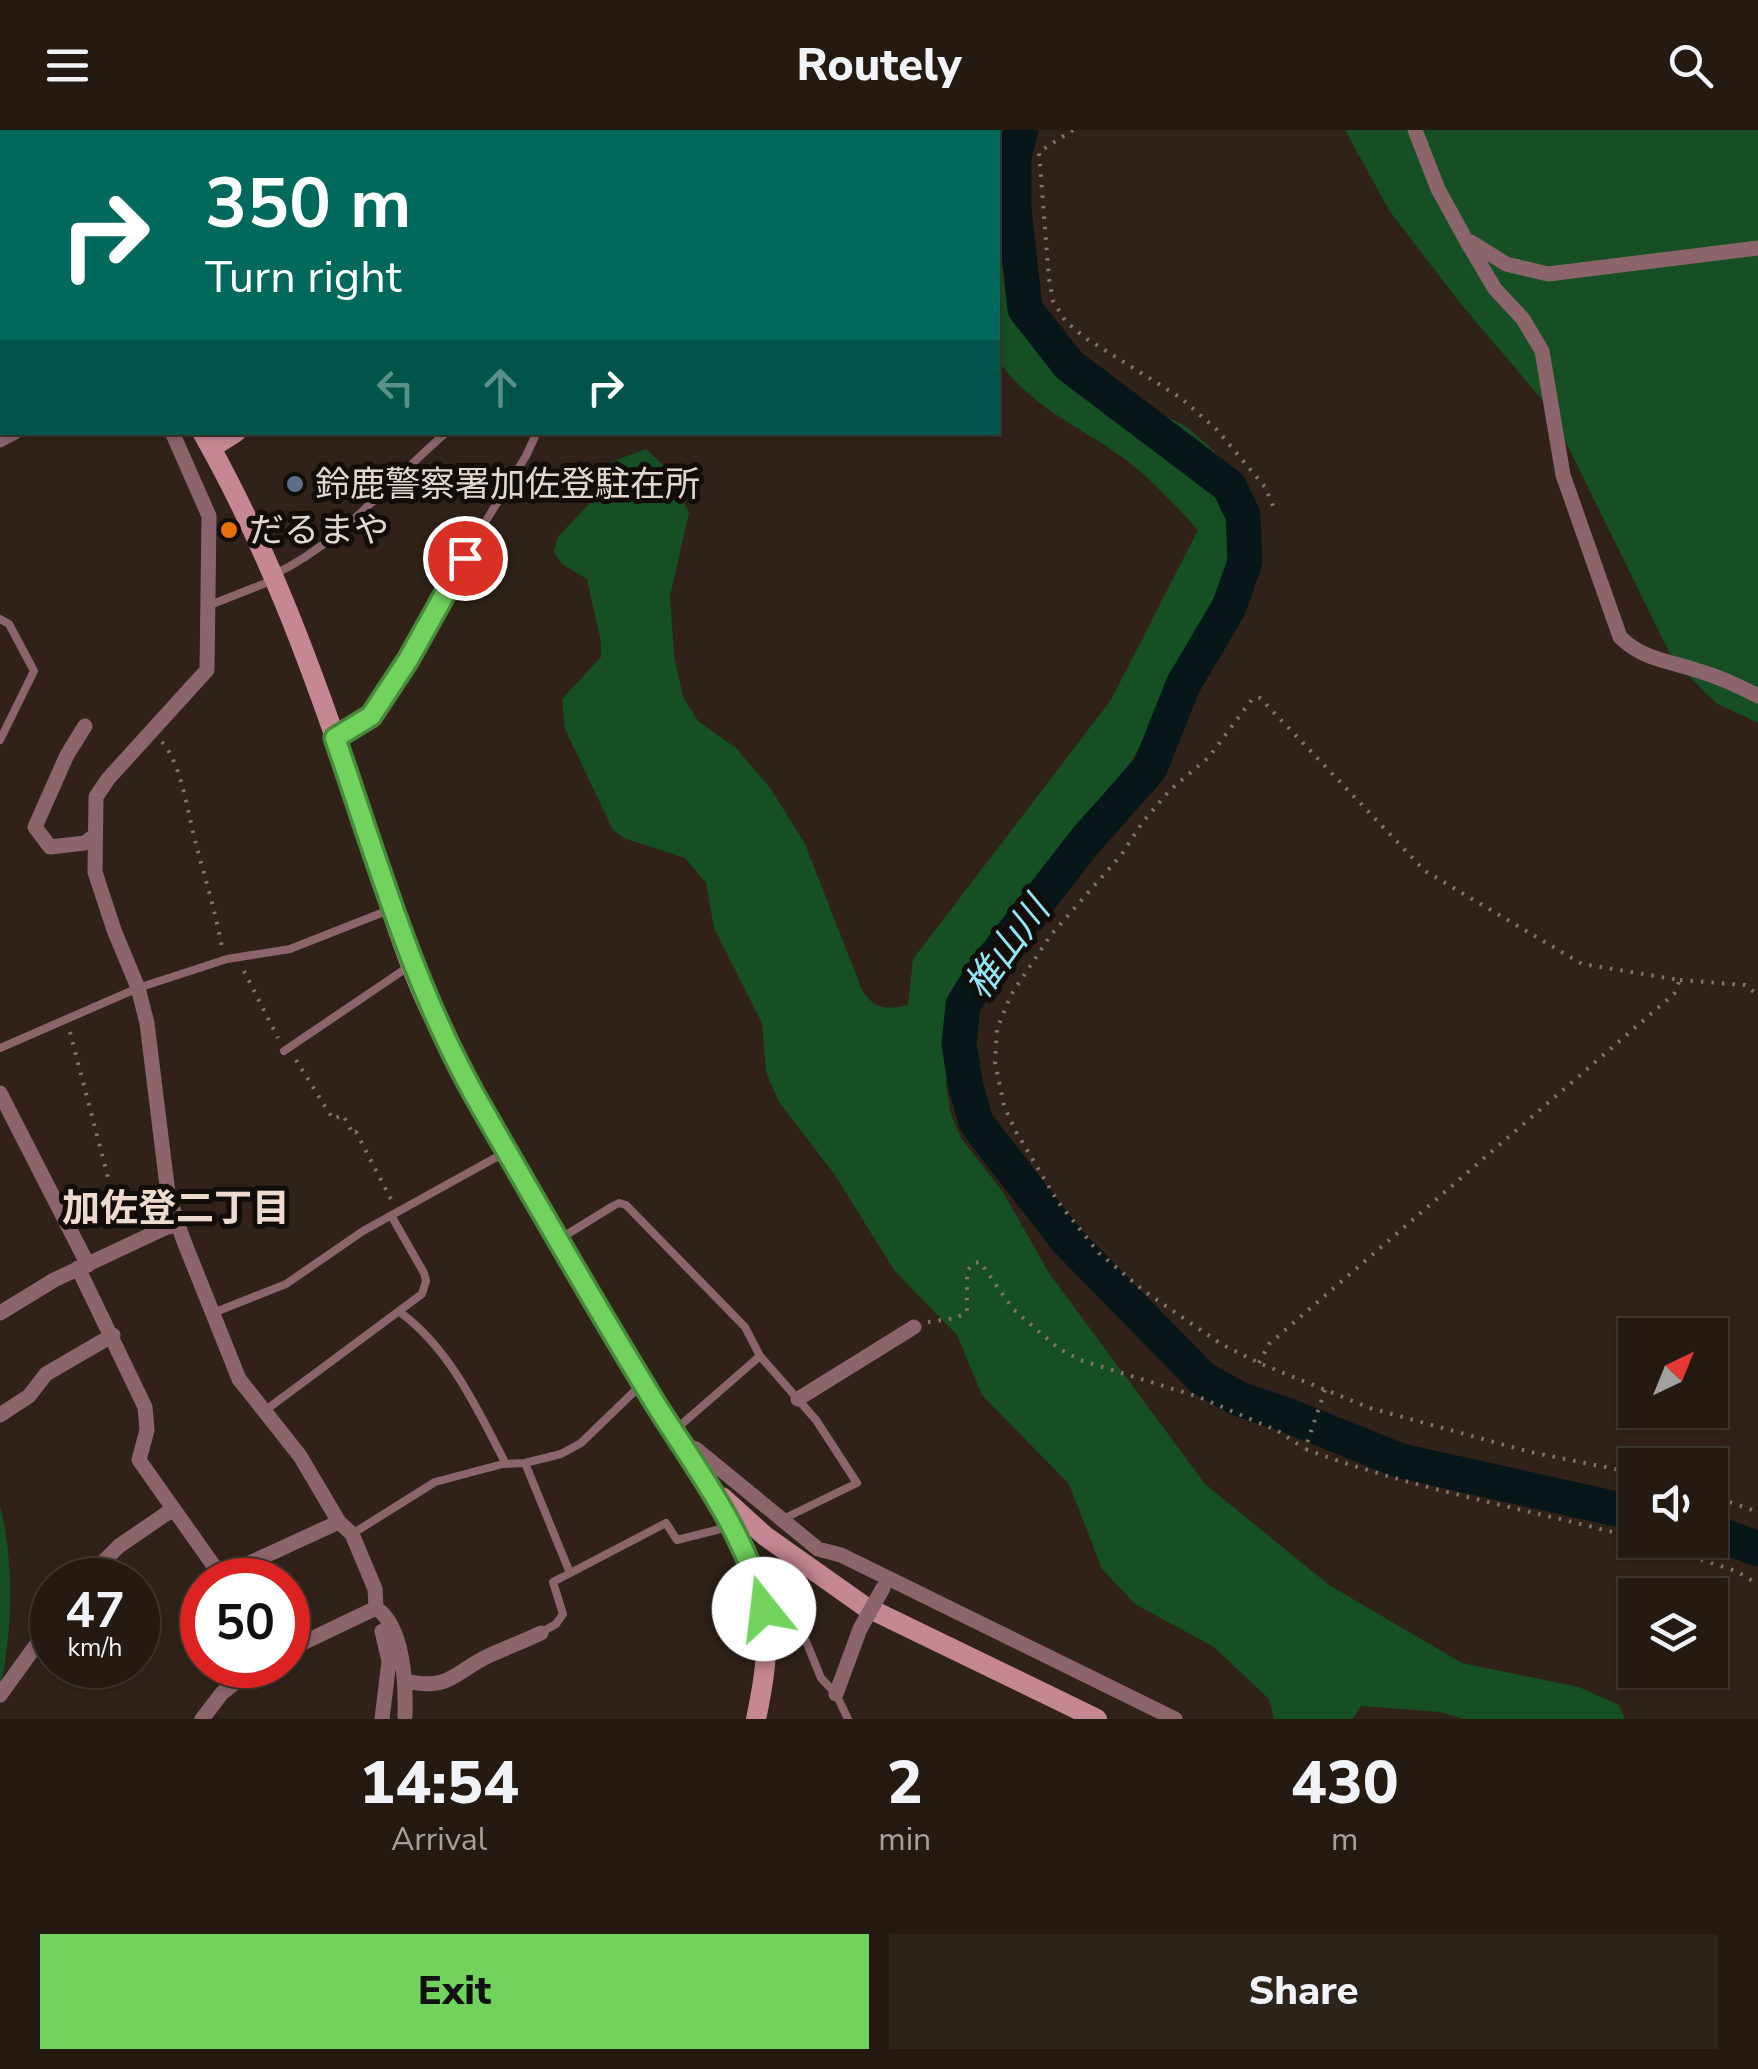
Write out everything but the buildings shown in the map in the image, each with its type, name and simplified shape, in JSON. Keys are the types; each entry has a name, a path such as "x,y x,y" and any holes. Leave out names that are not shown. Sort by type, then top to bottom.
{"main road":[{"path":"206,440 258,536 335,738 428,1006 558,1240 711,1486 748,1558 768,1638 768,1664 756,1719"},
{"path":"711,1486 765,1536 864,1606 1096,1719"}],"street":[{"path":"1415,130 1438,189 1466,240 1495,289 1523,319 1542,351 1563,475 1620,637 1634,651 1723,678 1758,696"},
{"path":"1466,240 1506,264 1548,274 1758,248"},
{"path":"173,435 210,516 207,670 96,797 95,872 147,1023 168,1194 238,1379 300,1456 339,1522 352,1534 374,1589 389,1661 382,1719"},
{"path":"85,726 67,754 35,827 50,847 85,843 95,835"},
{"path":"0,1093 83,1266 124,1367 146,1407 147,1430 139,1460 220,1576 339,1522"},
{"path":"0,1314 83,1266 179,1225"},
{"path":"798,1399 914,1327"},
{"path":"0,1415 30,1396 46,1374 113,1335"},
{"path":"678,1437 818,1549 841,1555 883,1583 1175,1719"},
{"path":"107,1558 173,1509"},
{"path":"836,1694 860,1629 883,1583"},
{"path":"310,1640 376,1608"},
{"path":"376,1608 390,1619 406,1681 404,1716"},
{"path":"406,1681 434,1686 452,1680 483,1658 541,1632"},
{"path":"0,1695 30,1653"},
{"path":"202,1719 228,1688"}],"lane":[{"path":"210,605 305,560 334,538 444,435"},
{"path":"335,738 371,716 408,660 536,435"},
{"path":"0,619 10,624 34,671 0,740"},
{"path":"0,1048 138,988 232,958 304,945 393,908"},
{"path":"286,1049 412,964"},
{"path":"213,1313 286,1284 328,1252 508,1151"},
{"path":"558,1240 613,1206 626,1205 745,1328 760,1356 798,1399 858,1483 780,1520"},
{"path":"263,1412 422,1294 426,1281 395,1216"},
{"path":"401,1313 415,1323 470,1396 506,1464"},
{"path":"678,1437 760,1356"},
{"path":"352,1534 436,1482 561,1454 581,1443 644,1383"},
{"path":"525,1464 570,1573"},
{"path":"541,1632 556,1624 563,1614 554,1582 570,1573 666,1523 676,1540 732,1526"},
{"path":"806,1641 821,1678 836,1694 848,1719"}],"path":[{"path":"1073,130 1038,152 1053,301 1066,322 1087,340 1181,398 1217,430 1265,486 1274,508"},
{"path":"1618,1470 1530,1452 1370,1408 1221,1344 1144,1291 1099,1253 1058,1202 1015,1130 1000,1090 995,1062 997,1029 1040,948 1122,854 1164,798 1209,758 1253,698 1266,702 1425,871 1582,964 1680,980 1745,985 1758,995"},
{"path":"152,732 170,751 232,958 332,1119 343,1115 352,1134 356,1132 395,1216"},
{"path":"1259,1363 1268,1344 1674,994 1680,980"},
{"path":"66,1018 126,1247"},
{"path":"914,1327 967,1312 966,1271 980,1262 1013,1309 1058,1348 1080,1360 1199,1397 1306,1446 1460,1498 1618,1534"},
{"path":"1306,1446 1325,1390"},
{"path":"1728,1501 1758,1512"},
{"path":"1694,1558 1758,1584"}],"green space":[{"path":"1000,130 1020,130 1002,244 1014,319 1041,353 1185,426 1200,439 1239,483 1246,523 1240,577 1132,760 968,965 950,1023 946,1083 950,1112 961,1138 1003,1192 1049,1273 1205,1484 1329,1585 1462,1663 1579,1687 1619,1705 1625,1719 1463,1719 1440,1712 1361,1706 1353,1719 1274,1719 1269,1699 1214,1647 1135,1604 1102,1569 1069,1484 982,1395 957,1335 894,1270 835,1175 779,1102 766,1072 762,1023 714,928 706,883 685,858 624,838 613,830 565,729 562,699 601,657 601,642 587,579 562,564 554,552 558,537 599,493 606,464 646,449 667,469 689,513 670,596 674,655 683,697 698,721 736,748 771,789 805,844 867,997 882,1007 908,1005 913,959 1111,700 1198,530 1135,467 1041,404 1000,362"},
{"path":"1345,130 1758,130 1758,723 1716,703 1674,662 1549,408 1460,303 1389,210"},
{"path":"0,1506 10,1598 0,1691"}],"waterway":[{"name":"椎山川","path":"1021,130 1014,156 1014,210 1025,309 1069,365 1229,486 1243,515 1245,562 1229,607 1183,685 1150,768 1086,840 984,971 963,1005 959,1044 977,1124 1067,1240 1202,1378 1239,1399 1401,1461 1618,1509"},
{"name":"椎山川","path":"1728,1538 1758,1549"}],"place":[{"name":"鈴鹿警察署加佐登駐在所","path":"295,484"},
{"name":"だるまや","path":"229,530"}],"district":[{"name":"加佐登二丁目","path":"176,1208"}],"route":[{"path":"465,558 408,660 371,716 335,738 428,1006 558,1240 656,1404 711,1486 748,1558 764,1609"}]}
